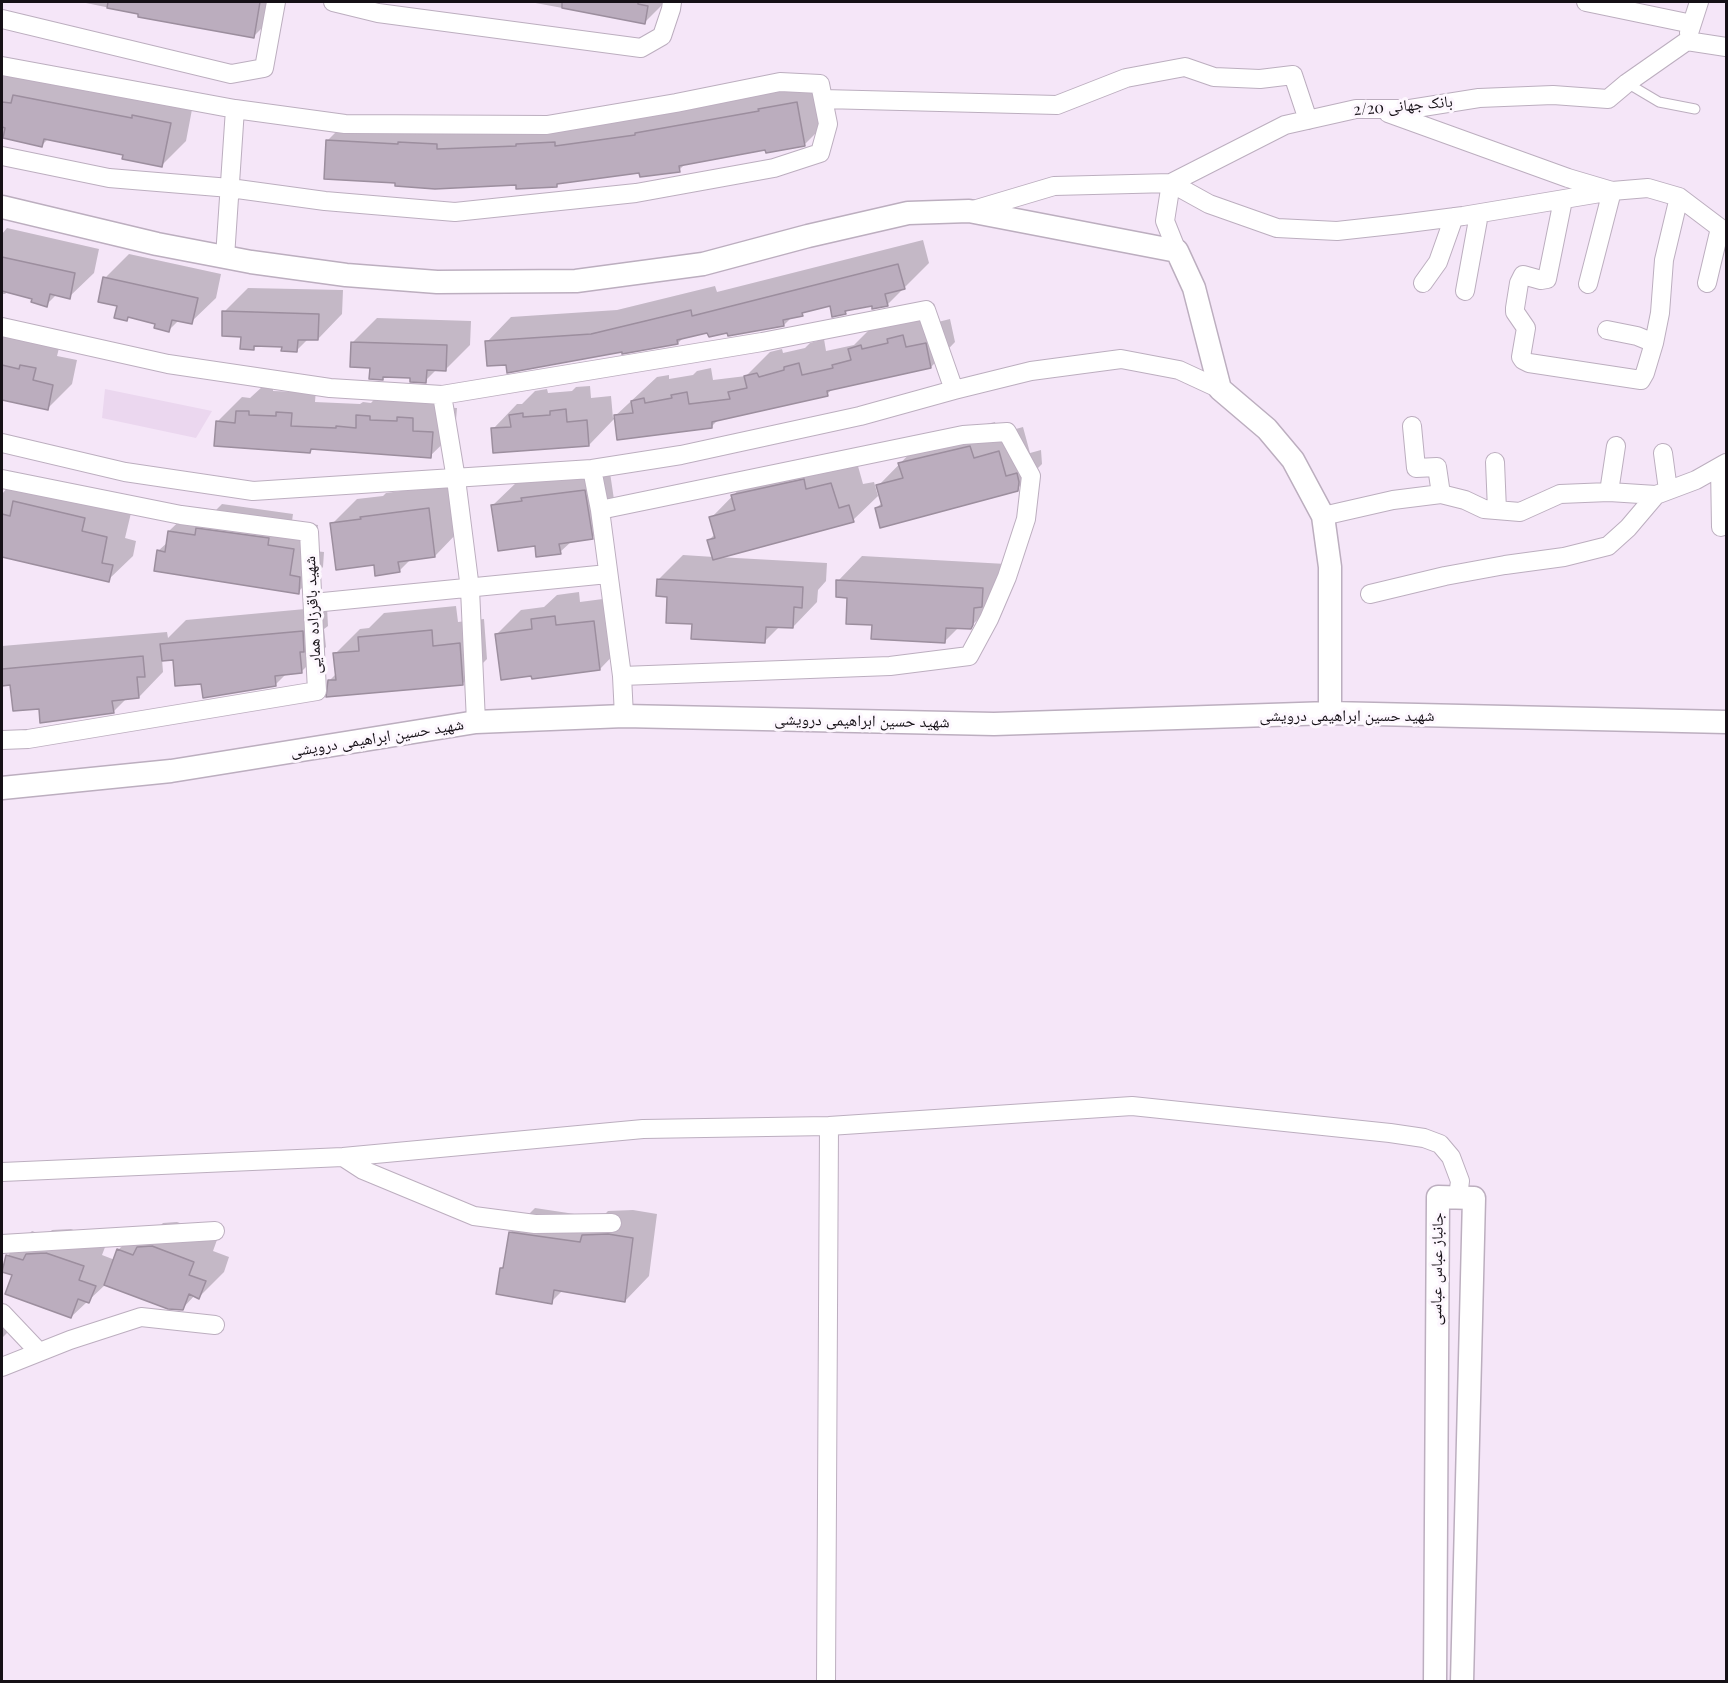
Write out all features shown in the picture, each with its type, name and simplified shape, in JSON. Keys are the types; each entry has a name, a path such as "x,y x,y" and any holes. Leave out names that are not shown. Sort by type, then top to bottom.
{"street":[{"path":"2,19 231,74 264,68 276,2"},
{"path":"333,2 379,7 642,48 662,36 672,2"},
{"path":"1586,2 1689,33 1726,47"},
{"path":"1689,33 1699,2"},
{"name":"بانک جهانی 2/20","path":"969,211 1054,186 1171,183 1285,126 1356,109 1410,109 1479,98 1542,95 1608,99 1689,33"},
{"path":"2,66 235,109 345,124 547,125 780,82 820,84 828,124 820,153 774,168 636,192 455,212 325,201 230,188 109,178 2,156"},
{"path":"823,99 1057,105 1125,78 1185,67 1214,77 1260,79 1293,75 1308,120"},
{"path":"225,257 235,109"},
{"path":"1375,109 1568,178 1612,191"},
{"path":"1220,389 1194,288 1165,221 1171,183 1209,204 1277,228 1337,231 1479,214 1612,191 1648,188 1679,197 1723,229 1707,283"},
{"path":"1588,284 1612,191"},
{"path":"1563,200 1546,279 1541,280 1523,275 1519,283 1515,312 1526,328 1521,357 1529,363 1641,380 1646,373 1654,343 1660,313 1664,260 1679,197"},
{"path":"2,207 157,244 225,257 346,275 437,282 576,281 703,264 808,236 908,213 969,211 1177,251"},
{"path":"1465,291 1479,214"},
{"path":"1423,283 1438,262 1454,217"},
{"path":"2,327 180,366 330,388 442,395 762,342 926,310 954,390"},
{"path":"1606,330 1637,336 1654,343"},
{"path":"2,443 125,472 253,492 592,469 681,455 860,416 1031,371 1121,359 1179,370 1220,389 1267,429 1293,460 1323,516 1330,567 1330,713"},
{"path":"442,395 456,479 470,589 476,722"},
{"path":"1412,426 1416,468 1437,467 1442,494"},
{"path":"600,510 963,435 1007,432 1031,476 1026,519 1007,577 989,619 969,656 890,666 622,676"},
{"path":"1609,492 1616,446"},
{"path":"1370,594 1445,576 1564,557 1608,546 1662,493 1663,453"},
{"path":"1495,462 1497,510"},
{"path":"1323,516 1393,500 1442,494 1465,500 1484,509 1520,512 1560,494 1662,493 1696,480 1723,465"},
{"path":"1721,527 1723,465"},
{"path":"592,469 600,510 622,676 624,716"},
{"name":"شهید باقرزاده همایی","path":"2,479 181,516 309,532 316,692 28,739 2,740"},
{"path":"313,603 608,574"},
{"name":"شهید حسین ابراهیمی درویشی","path":"2,788 171,771 476,722 624,716 994,724 1330,713 1726,722"},
{"path":"2,1172 343,1157 643,1130 829,1126 1132,1106 1424,1138 1440,1144 1451,1157 1460,1181 1458,1197"},
{"path":"826,1682 829,1126"},
{"path":"343,1157 363,1170 474,1216 535,1224 612,1223"},
{"name":"جانباز عباس عباسی","path":"1435,1682 1438,1197 1458,1197 1474,1198 1462,1682"},
{"path":"2,1244 215,1231"},
{"path":"2,1313 39,1352"},
{"path":"2,1367 141,1317 215,1325"},
{"path":"1436,1395 1469,1395"}],"lane":[{"path":"1627,83 1659,102 1695,109"}],"shaded area":[{"path":"105,389 212,411 196,438 102,418"}],"building":[{"path":"108,2 260,2 254,38 138,17 138,14 107,8"},
{"path":"562,2 638,2 638,4 648,6 645,24 562,8"},
{"path":"13,95 132,118 132,115 171,123 162,167 122,159 123,155 44,139 42,147 3,138 5,128 2,127 2,102 11,103"},
{"path":"797,102 805,146 766,153 765,150 679,166 680,172 640,177 639,173 557,184 557,187 516,189 516,185 435,189 395,186 395,183 324,179 326,140 437,144 437,149 555,142 555,146 635,135 635,133"},
{"path":"2,257 75,273 70,299 50,294 47,307 31,302 32,299 2,291"},
{"path":"898,264 905,289 885,294 888,306 872,309 872,306 845,311 846,314 832,317 830,306 802,313 803,316 783,320 784,326 728,336 727,333 709,337 707,333 677,340 678,344 507,373 506,365 487,366 485,341 591,334 691,310 692,316"},
{"path":"103,277 198,298 192,324 172,320 169,332 154,328 155,324 128,317 127,321 114,318 117,306 98,302"},
{"path":"222,311 319,314 318,340 298,340 297,352 281,351 282,347 254,346 254,350 240,349 241,337 222,336"},
{"path":"903,335 906,347 926,343 931,368 827,391 828,396 712,422 712,428 617,440 614,415 633,413 631,401 644,398 645,403 672,398 671,395 687,392 689,404 730,399 728,392 747,388 744,376 757,373 759,377 799,363 802,375 833,368 832,365 851,360 848,349 861,345 862,349 888,343 887,339"},
{"path":"351,342 447,345 446,371 427,370 426,383 410,382 410,378 369,379 370,368 350,367"},
{"path":"2,365 19,369 20,365 36,368 33,380 53,385 48,410 2,400"},
{"path":"566,409 567,422 587,420 589,446 493,453 491,428 511,427 509,415 523,413 523,417 550,415 550,411"},
{"path":"236,411 249,411 249,415 276,416 276,412 292,413 291,426 336,428 336,426 356,428 356,415 370,416 370,420 397,421 397,417 413,418 413,431 433,432 431,458 311,449 310,453 214,446 216,421 235,423"},
{"path":"970,446 974,458 999,451 1006,476 1017,473 1018,491 880,528 875,508 882,506 876,485 903,478 898,463"},
{"path":"804,479 806,489 831,483 839,508 849,505 854,522 713,560 707,540 715,538 709,517 735,510 731,495"},
{"path":"585,490 593,539 559,544 561,554 536,557 535,546 498,551 491,505 522,501 521,498"},
{"path":"13,501 85,518 82,531 107,537 102,563 113,565 109,582 2,557 2,514 10,516"},
{"path":"429,508 435,557 398,562 400,572 375,576 374,565 336,570 330,523"},
{"path":"196,528 269,538 268,545 294,549 290,575 300,577 299,594 154,571 157,550 165,552 168,531 195,535"},
{"path":"657,579 803,587 802,608 794,607 793,628 766,627 765,643 691,639 692,624 666,623 667,597 656,596"},
{"path":"836,580 983,588 982,607 974,608 971,629 946,628 945,643 871,639 872,625 846,624 847,598 836,597"},
{"path":"555,616 556,625 594,621 600,670 532,679 531,676 501,680 495,634 532,629 531,619"},
{"path":"432,630 433,646 460,643 463,685 326,697 328,680 336,680 333,653 359,651 358,637"},
{"path":"303,631 304,652 300,652 302,673 275,676 276,686 203,698 201,684 175,686 173,660 162,661 160,644"},
{"path":"143,656 145,677 137,677 139,698 112,701 114,713 40,723 39,709 13,711 10,685 2,686 2,669"},
{"path":"509,1232 580,1242 582,1235 608,1234 633,1238 625,1302 554,1290 552,1304 496,1294"},
{"path":"152,1246 194,1262 189,1275 206,1281 199,1299 189,1294 183,1310 168,1309 104,1285 117,1249 133,1255 137,1247"},
{"path":"46,1253 84,1266 79,1280 96,1286 89,1303 78,1299 71,1318 5,1294 12,1275 2,1272 6,1255 23,1260 26,1254"}]}
